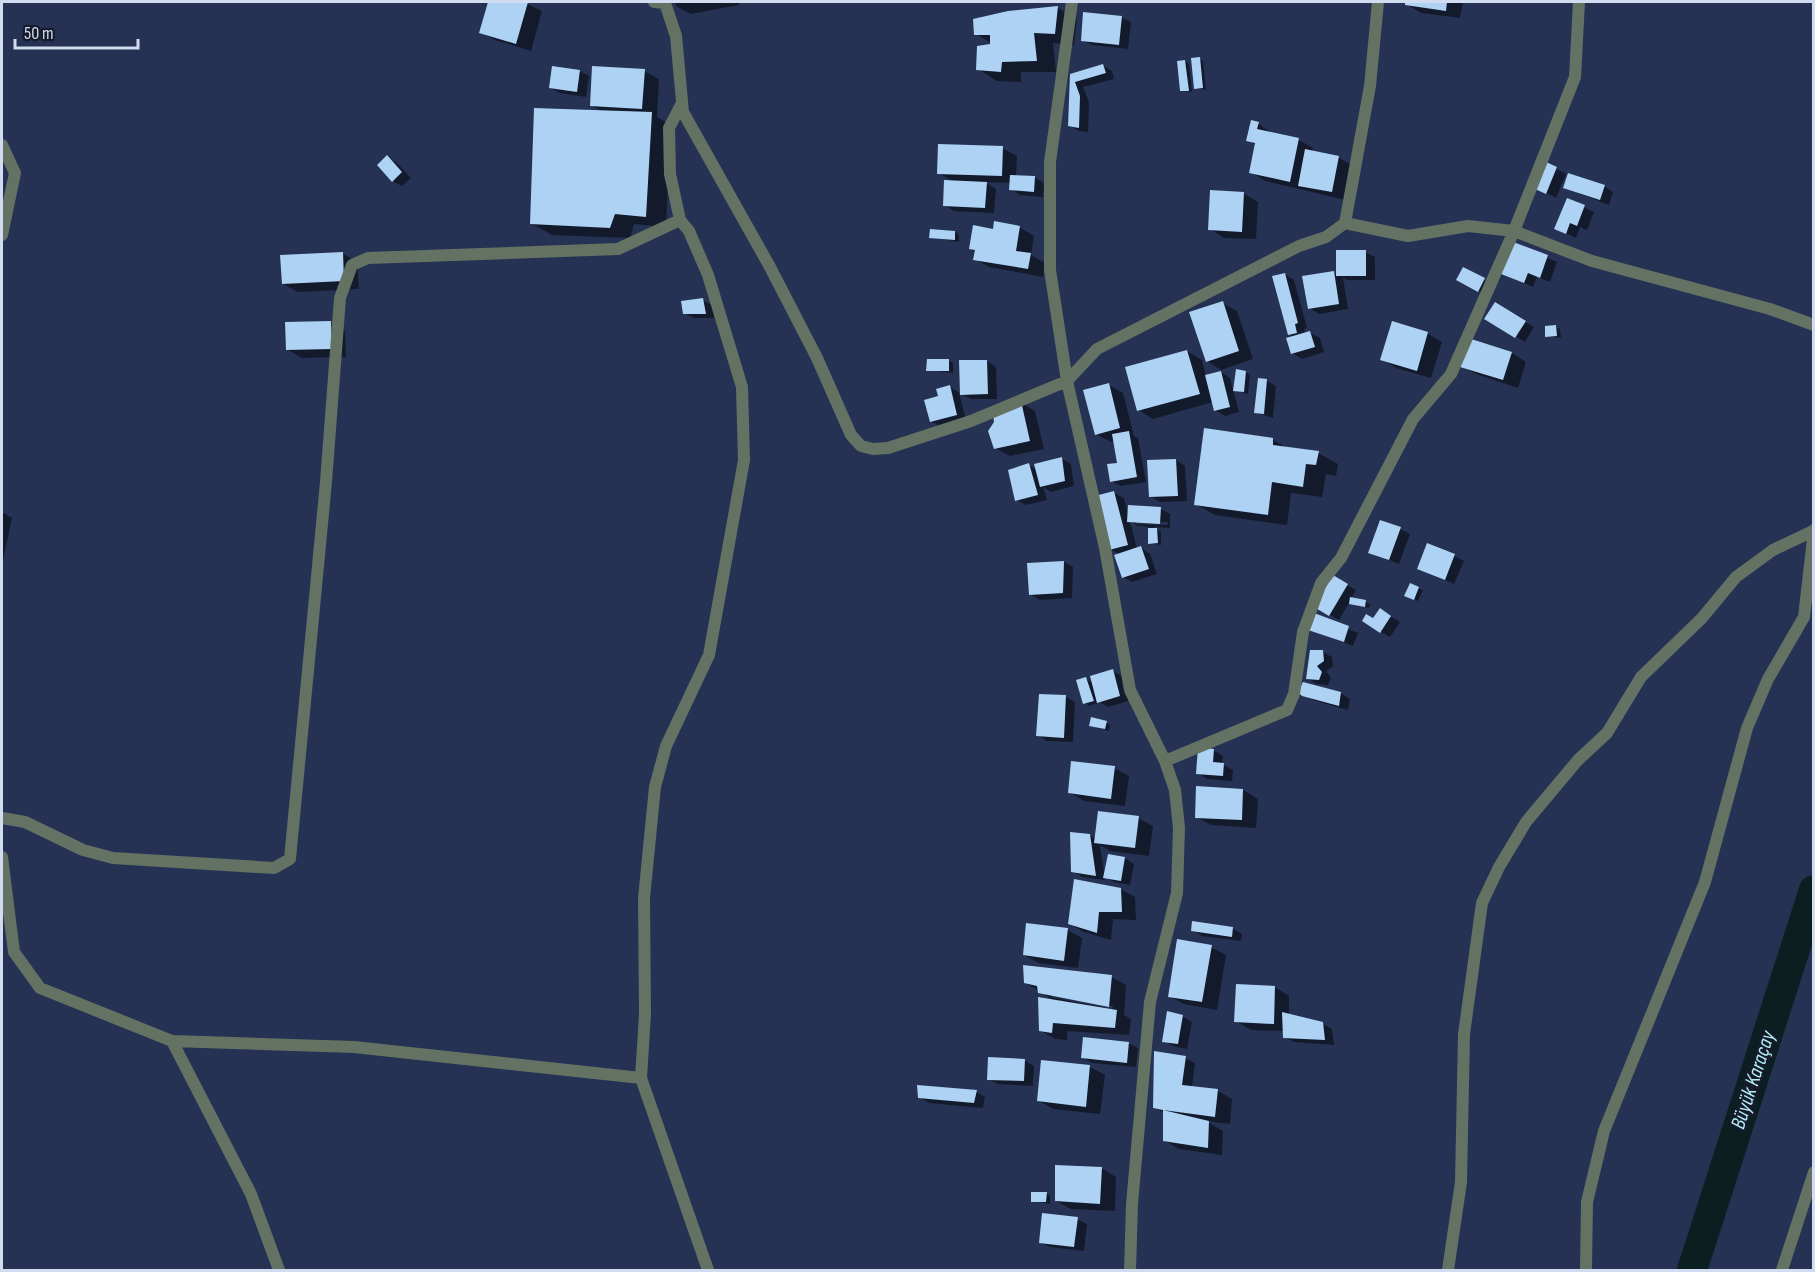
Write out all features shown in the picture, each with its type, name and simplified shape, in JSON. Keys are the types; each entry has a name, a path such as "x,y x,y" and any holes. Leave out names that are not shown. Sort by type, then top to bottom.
{"street":[{"path":"654,2 665,3 676,36 683,112 770,267 812,348 851,435 861,446 873,449 888,448 971,421 1067,381 1097,349 1299,246 1326,237 1345,223 1370,86 1378,2"},
{"path":"1072,2 1050,162 1050,270 1067,381 1105,548 1130,690 1165,761 1175,790 1179,828 1177,893 1150,1002 1132,1204 1130,1270"},
{"path":"1165,761 1287,710 1294,694 1303,632 1321,583 1341,558 1413,419 1451,374 1514,231 1575,76 1579,2"},
{"path":"682,103 669,128 670,174 680,220 689,231 708,275 742,387 744,460 709,655 666,746 655,787 644,898 645,1014 641,1078 708,1270"},
{"path":"2,145 15,173 2,235"},
{"path":"2,818 25,822 83,850 113,858 274,868 290,859 327,471 340,298 352,266 368,258 618,249 680,220"},
{"path":"1345,223 1407,236 1468,226 1514,231 1592,261 1770,309 1814,325"},
{"path":"1448,1270 1461,1182 1464,1034 1482,903 1499,867 1526,822 1578,760 1607,733 1641,677 1702,618 1736,576 1773,550 1814,530"},
{"path":"1586,1270 1587,1202 1604,1131 1705,882 1747,728 1768,679 1804,617 1814,530"},
{"path":"2,856 14,952 40,988 172,1041 354,1047 641,1078"},
{"path":"172,1041 251,1194 279,1270"},
{"path":"1782,1270 1814,1172"}],"building":[{"path":"488,2 528,2 516,44 479,33"},
{"path":"1405,2 1447,2 1446,11 1405,5"},
{"path":"1058,6 1055,34 1034,33 1037,61 1002,62 1001,72 976,70 977,46 990,44 990,35 974,35 973,19 1008,11"},
{"path":"1083,12 1122,16 1119,45 1081,41"},
{"path":"1200,57 1203,88 1194,89 1191,58"},
{"path":"1185,60 1189,91 1180,91 1177,61"},
{"path":"1103,64 1106,73 1075,82 1080,96 1079,128 1068,126 1070,74"},
{"path":"552,66 580,70 577,92 549,88"},
{"path":"592,66 645,69 642,109 590,106"},
{"path":"534,108 652,112 646,217 615,214 610,228 530,224"},
{"path":"1251,120 1259,122 1257,129 1299,138 1290,182 1249,173 1255,143 1246,141"},
{"path":"938,144 1003,146 1002,176 937,174"},
{"path":"1305,149 1339,156 1332,192 1298,186"},
{"path":"387,155 402,172 392,182 377,165"},
{"path":"1546,162 1557,167 1546,194 1535,189"},
{"path":"1568,173 1605,185 1600,200 1563,188"},
{"path":"1010,175 1035,176 1034,192 1009,190"},
{"path":"944,180 987,182 985,208 943,206"},
{"path":"1210,190 1244,192 1242,232 1208,230"},
{"path":"1567,198 1585,205 1577,226 1570,223 1566,234 1554,229"},
{"path":"994,221 1020,226 1016,251 1031,253 1028,269 973,260 975,250 969,249 973,225 993,229"},
{"path":"930,229 955,231 955,240 929,238"},
{"path":"1513,242 1548,255 1540,278 1528,273 1524,283 1501,274"},
{"path":"1336,250 1366,250 1366,276 1336,276"},
{"path":"343,252 344,281 282,284 280,255"},
{"path":"1463,267 1485,278 1478,292 1456,280"},
{"path":"1334,271 1339,304 1308,309 1302,276"},
{"path":"1285,273 1298,323 1295,324 1297,333 1288,335 1272,276"},
{"path":"703,298 706,314 683,314 681,301"},
{"path":"1223,301 1239,351 1206,362 1189,312"},
{"path":"1495,302 1526,321 1515,338 1484,319"},
{"path":"331,321 332,349 286,350 285,322"},
{"path":"1392,321 1428,332 1417,371 1380,360"},
{"path":"1556,325 1557,336 1545,337 1545,326"},
{"path":"1310,331 1315,347 1291,354 1286,338"},
{"path":"1468,338 1512,352 1503,380 1460,367"},
{"path":"1187,350 1200,394 1137,411 1125,367"},
{"path":"927,359 949,359 949,371 926,371"},
{"path":"959,360 987,360 988,394 960,395"},
{"path":"1236,369 1246,371 1244,392 1233,391"},
{"path":"1221,371 1230,407 1214,411 1205,375"},
{"path":"1258,378 1267,379 1264,414 1254,413"},
{"path":"1109,383 1120,428 1095,435 1083,390"},
{"path":"950,385 957,415 930,422 924,400 938,396 936,389"},
{"path":"1021,401 1030,441 994,449 988,431 994,422 993,414"},
{"path":"1204,428 1273,438 1273,445 1319,451 1316,465 1306,464 1303,487 1272,482 1268,515 1194,505"},
{"path":"1129,431 1137,477 1110,482 1107,464 1117,463 1112,434"},
{"path":"1062,457 1065,481 1040,487 1034,464"},
{"path":"1176,459 1178,496 1149,497 1147,460"},
{"path":"1029,463 1038,495 1015,501 1008,470"},
{"path":"1114,491 1128,545 1109,550 1095,496"},
{"path":"1128,505 1161,507 1160,524 1127,522"},
{"path":"1380,520 1401,527 1389,560 1368,553"},
{"path":"1148,528 1157,528 1158,543 1148,544"},
{"path":"1427,543 1455,554 1445,580 1417,569"},
{"path":"1141,546 1149,569 1122,578 1114,555"},
{"path":"1064,561 1063,593 1029,595 1027,563"},
{"path":"1333,575 1348,584 1329,616 1314,607"},
{"path":"1410,583 1419,587 1414,600 1404,596"},
{"path":"1350,597 1366,600 1365,607 1349,604"},
{"path":"1380,608 1391,616 1380,633 1362,621 1366,614 1373,618"},
{"path":"1314,613 1349,626 1344,642 1308,630"},
{"path":"1310,650 1323,650 1324,661 1317,666 1322,672 1319,680 1306,679"},
{"path":"1113,669 1120,696 1097,703 1090,676"},
{"path":"1086,677 1094,701 1083,704 1076,680"},
{"path":"1303,682 1341,692 1339,706 1302,696 1298,692"},
{"path":"1039,694 1066,695 1064,738 1036,736"},
{"path":"1091,717 1107,721 1105,729 1089,726"},
{"path":"1198,747 1214,749 1213,762 1224,763 1223,776 1196,774"},
{"path":"1071,761 1115,766 1111,799 1068,793"},
{"path":"1196,786 1243,789 1242,820 1195,818"},
{"path":"1098,811 1139,816 1135,848 1094,843"},
{"path":"1070,832 1090,834 1096,876 1071,872"},
{"path":"1108,854 1125,857 1121,881 1103,878"},
{"path":"1074,879 1121,888 1122,912 1099,912 1097,933 1068,924"},
{"path":"1192,921 1233,927 1232,937 1191,931"},
{"path":"1026,923 1068,928 1064,961 1023,955"},
{"path":"1177,939 1212,945 1202,1002 1168,997"},
{"path":"1023,965 1112,975 1109,1007 1038,993 1037,986 1024,983"},
{"path":"1236,984 1275,986 1274,1024 1234,1022"},
{"path":"1038,997 1117,1010 1115,1028 1053,1023 1052,1033 1039,1031"},
{"path":"1167,1011 1183,1015 1178,1044 1162,1042"},
{"path":"1282,1012 1323,1022 1325,1040 1283,1038"},
{"path":"1083,1037 1129,1042 1127,1063 1081,1058"},
{"path":"1154,1051 1186,1056 1182,1085 1218,1089 1215,1117 1153,1108"},
{"path":"988,1057 1025,1059 1024,1081 987,1080"},
{"path":"1041,1060 1090,1065 1086,1107 1037,1101"},
{"path":"917,1085 977,1090 974,1103 918,1098"},
{"path":"1163,1110 1209,1121 1208,1148 1163,1141"},
{"path":"1055,1165 1102,1167 1100,1204 1055,1201"},
{"path":"1031,1192 1047,1192 1046,1202 1031,1202"},
{"path":"1042,1213 1078,1217 1074,1247 1039,1243"}],"waterway":[{"name":"Büyük Karaçay","path":"1692,1270 1814,890"}]}
